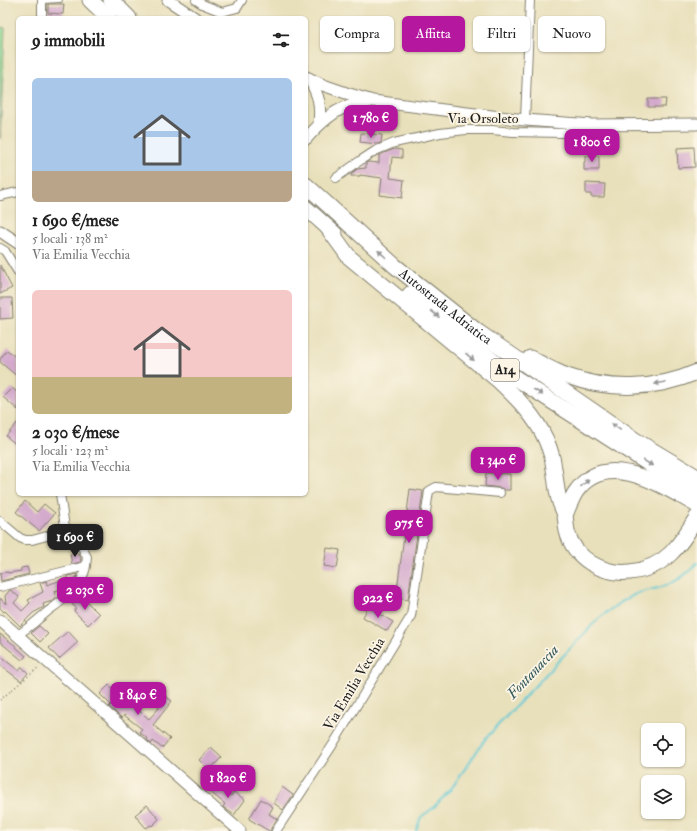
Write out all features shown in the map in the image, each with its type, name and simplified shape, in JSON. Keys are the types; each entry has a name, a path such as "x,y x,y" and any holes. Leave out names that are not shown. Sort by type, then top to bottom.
{"highway":[{"path":"90,0 107,16"},
{"path":"111,0 127,16"},
{"name":"Autostrada Adriatica","path":"308,187 395,266 478,332 635,440 697,477"},
{"name":"Autostrada Adriatica","path":"308,210 328,228 508,373 646,462 697,491"},
{"path":"328,228 349,257 499,381 514,395 538,424 548,445 554,466 559,498 565,516 567,532 570,540 577,550 591,564 617,572 649,568 664,560 677,548 696,514 653,481 635,474 609,471 598,474 581,485 573,497 565,516"},
{"path":"478,332 552,370 574,378 601,384 626,387 657,384 674,381 697,372"}],"street":[{"path":"42,0 42,16"},
{"path":"168,0 192,16"},
{"path":"196,0 222,12 237,8 242,0"},
{"path":"525,120 530,0"},
{"path":"308,77 318,97 320,110 319,124"},
{"name":"Via Orsoleto","path":"308,77 323,85 373,101 525,120 592,125 697,124"},
{"name":"Via Orsoleto","path":"308,137 319,124 334,113 350,105 373,101"},
{"name":"Via Orsoleto","path":"336,178 375,151 394,143 440,133 466,130 492,130 563,133 579,132 592,125"},
{"path":"0,196 16,192"},
{"path":"0,231 16,242"},
{"path":"0,248 4,251 16,269"},
{"name":"Via Emilia Vecchia","path":"276,831 332,746 411,616 429,492 436,487 500,493"},
{"path":"60,496 65,527"},
{"path":"0,521 20,538 25,540 32,540 58,533 65,527"},
{"path":"18,635 68,596 79,584 85,572 87,557 76,536 72,531 65,527"},
{"path":"0,587 86,566"},
{"path":"0,620 240,831"}],"lane":[{"path":"42,0 60,0"}],"path":[{"path":"0,700 46,660"}],"green space":[{"path":"0,27 5,28 0,139"}],"building":[{"path":"48,4 64,4 63,14 48,13"},
{"path":"648,99 666,99 665,107 648,107"},
{"path":"361,133 382,135 381,143 360,142"},
{"path":"694,147 695,167 678,168 677,148"},
{"path":"394,149 402,150 402,158 392,157 390,178 404,180 402,198 380,195 382,178 360,175 351,176 351,174 357,169 366,168 366,163 368,162 379,163 379,155"},
{"path":"585,156 599,156 599,170 584,170"},
{"path":"586,183 605,184 604,197 591,197 591,194 586,194"},
{"path":"0,265 12,288 0,294"},
{"path":"0,298 12,298 13,318 0,319"},
{"path":"7,350 16,357 16,375 0,362 0,359"},
{"path":"12,388 16,391 16,408 3,397"},
{"path":"16,424 16,444 6,436"},
{"path":"486,473 510,474 510,490 485,486"},
{"path":"410,489 423,491 408,600 396,598"},
{"path":"25,501 37,512 44,504 55,513 39,531 16,512"},
{"path":"327,548 340,550 337,568 324,566"},
{"path":"78,553 81,562 72,564 70,554"},
{"path":"27,567 29,574 1,581 0,573 21,571 21,568"},
{"path":"78,574 75,579 70,581 71,585 69,587 54,591 56,598 43,604 44,607 33,613 20,626 0,608 0,598 6,604 5,596 11,590 19,597 14,603 22,611 30,603 28,600 43,592 40,583 46,581 47,585 67,578 67,576"},
{"path":"83,598 99,614 88,625 74,611 76,608 72,604 77,599 79,601"},
{"path":"368,607 393,622 387,631 363,617"},
{"path":"39,626 48,634 40,642 31,633"},
{"path":"68,631 78,642 59,659 49,648"},
{"path":"0,634 26,656 22,660 0,642"},
{"path":"0,656 19,671 22,667 28,673 21,681 0,665"},
{"path":"109,685 118,696 120,694 149,719 159,708 160,703 165,696 172,701 153,725 170,739 162,748 153,741 151,744 147,740 148,739 139,732 142,729 124,715 122,718 109,707 111,705 100,694"},
{"path":"211,747 222,757 209,770 199,760"},
{"path":"216,782 231,796 234,792 245,800 234,815 223,807 225,804 209,791"},
{"path":"282,787 293,795 283,810 274,803"},
{"path":"261,799 273,807 269,814 277,819 271,828 271,831 249,819"},
{"path":"147,805 159,819 152,826 151,825 146,828 135,815"}],"waterway":[{"name":"Fontanaccia","path":"416,831 421,817 433,808 451,789 486,738 597,620 631,596 664,586 674,581 684,575 697,563"}]}
